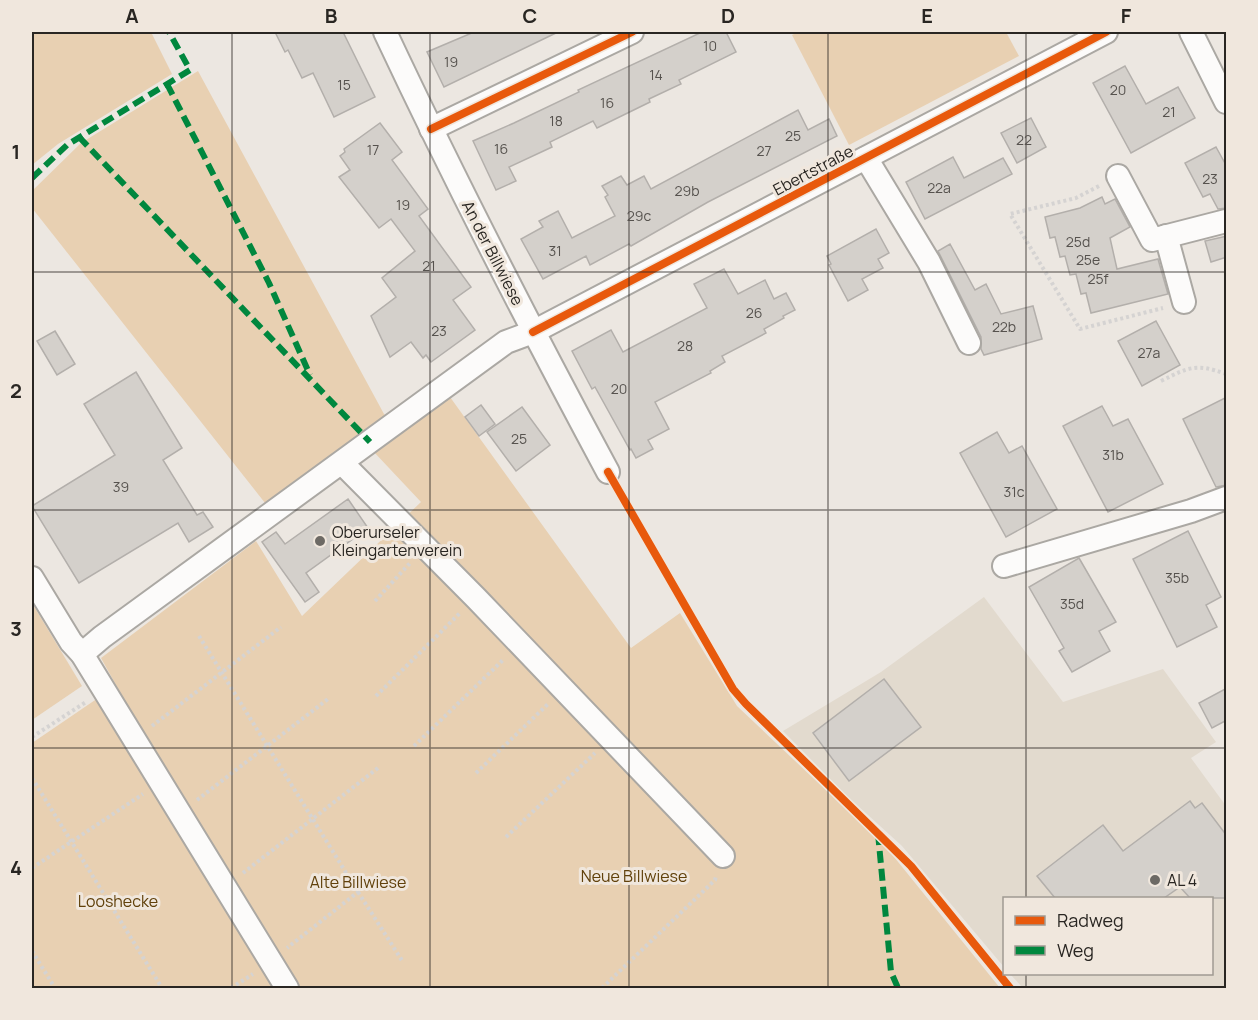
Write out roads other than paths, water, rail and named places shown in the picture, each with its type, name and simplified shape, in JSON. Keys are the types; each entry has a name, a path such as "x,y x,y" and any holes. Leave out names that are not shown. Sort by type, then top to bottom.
{"street":[{"name":"An der Billwiese","path":"385,32 430,129 533,332 608,472"},
{"path":"430,129 632,32"},
{"name":"Ebertstraße","path":"82,654 102,637 342,464 506,342 533,332 1106,32"},
{"path":"1191,32 1227,102"},
{"path":"866,158 929,262 969,344"},
{"path":"1118,176 1152,240 1227,221"},
{"path":"1166,236 1184,302"},
{"path":"342,464 476,598 723,856"},
{"path":"1004,566 1191,511 1227,498"},
{"path":"32,578 71,642 82,654 287,988"}],"place":[{"name":"Oberurseler Kleingartenverein","path":"320,541"},
{"name":"AL 4","path":"1155,880"}],"park label":[{"name":"Neue Billwiese","path":"634,876"},
{"name":"Alte Billwiese","path":"358,882"},
{"name":"Looshecke","path":"118,901"}]}
